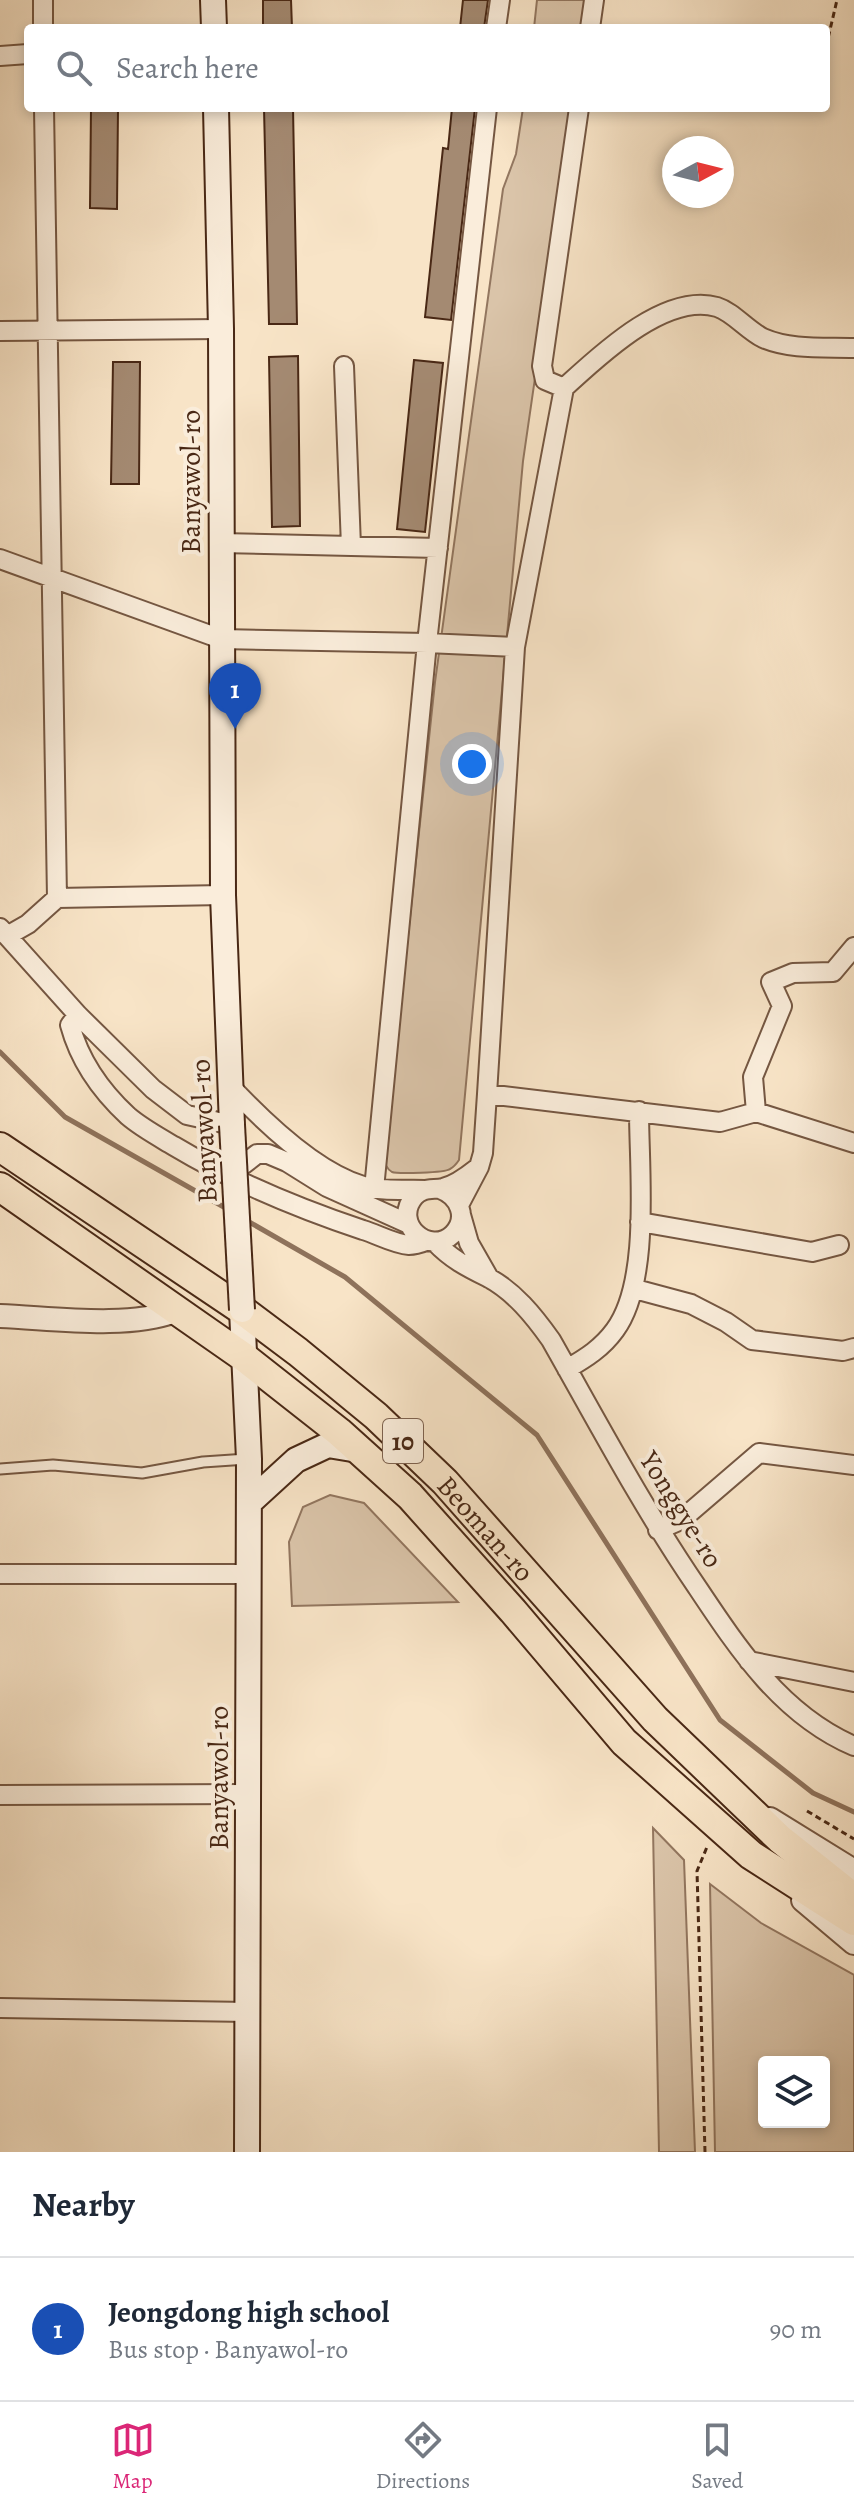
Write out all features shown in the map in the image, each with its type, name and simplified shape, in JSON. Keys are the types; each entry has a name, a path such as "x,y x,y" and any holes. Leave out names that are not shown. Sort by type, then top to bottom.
{"highway":[{"name":"Beoman-ro","path":"0,1147 242,1310 376,1416 445,1482 655,1719 780,1839 854,1898"},
{"name":"Beoman-ro","path":"0,1187 245,1358 358,1450 410,1496 624,1742 751,1855 854,1921"}],"main road":[{"path":"213,0 214,24"},
{"name":"Banyawol-ro","path":"216,112 221,329 223,895 249,1459 247,2152"},
{"path":"249,1503 296,1460 328,1445 358,1450"}],"street":[{"path":"43,0 43,24"},
{"path":"497,24 500,0"},
{"path":"591,24 594,0"},
{"path":"0,56 24,54"},
{"path":"44,112 57,898"},
{"path":"374,1189 427,643 487,112"},
{"path":"564,388 545,380 542,366 578,112"},
{"path":"78,1015 70,1025 76,1046 89,1071 120,1108 200,1162 309,1212 407,1245 450,1236 460,1223 460,1210 483,1153 515,647 564,388 607,350 661,314 682,308 705,305 720,308 765,339 791,346 854,348"},
{"path":"0,331 221,329"},
{"path":"344,366 351,546"},
{"path":"220,543 438,548"},
{"path":"0,559 221,639 515,647"},
{"path":"223,895 57,898 28,924 3,932 78,1015 172,1105 187,1115 232,1125"},
{"path":"756,1112 753,1077 782,1006 771,982 793,973 833,972 854,947"},
{"path":"231,1087 254,1111 339,1176 374,1189 448,1192 460,1210"},
{"path":"487,1094 720,1122 756,1112 854,1143"},
{"path":"567,1369 593,1354 604,1343 626,1312 635,1289 640,1222 639,1111"},
{"path":"235,1171 257,1154 268,1154 327,1187 409,1224"},
{"path":"430,1241 413,1231 409,1224 407,1216 412,1200 463,1179 479,1167"},
{"name":"Yonggye-ro","path":"460,1210 469,1243 489,1278"},
{"path":"640,1222 812,1252 839,1245"},
{"name":"Yonggye-ro","path":"430,1241 452,1258 489,1278 534,1315 658,1530 749,1661 796,1711 854,1746"},
{"path":"635,1289 691,1304 752,1340 843,1351 854,1348"},
{"path":"0,1316 133,1321 175,1311"},
{"path":"658,1530 681,1520 759,1453 854,1465"},
{"path":"0,1574 249,1574"},
{"path":"749,1661 854,1682"},
{"path":"0,1795 248,1794"},
{"path":"745,1806 775,1821 854,1871"},
{"path":"751,1855 854,1943"},
{"path":"0,2008 248,2012"}],"lane":[{"path":"0,1469 53,1465 142,1473 203,1462 249,1459"}],"path":[{"path":"830,30 837,0"},
{"path":"807,1811 854,1839"},
{"path":"705,2152 697,1871 716,1826"}],"shaded area":[{"path":"537,0 589,0 586,24 534,24"},
{"path":"522,112 573,112 523,461 459,1160 446,1170 396,1173 389,1170 384,1162 435,682 503,189 516,154"},
{"path":"330,1495 364,1503 458,1602 292,1606 289,1542 303,1507"},
{"path":"653,1828 684,1860 695,2152 659,2152"},
{"path":"710,1884 761,1923 854,1975 854,2152 715,2152"}],"building":[{"path":"263,0 291,0 292,24 263,24"},
{"path":"463,0 488,0 485,24 460,24"},
{"path":"91,112 118,112 117,209 90,208"},
{"path":"264,112 293,112 297,324 269,324"},
{"path":"452,112 475,112 451,320 425,317 443,148 448,149"},
{"path":"298,356 300,526 272,527 269,357"},
{"path":"414,360 443,363 425,532 397,529"},
{"path":"113,362 140,362 139,484 111,484"}],"waterway":[{"path":"0,1052 65,1117 229,1210"},
{"path":"244,1219 345,1277 537,1435 720,1720 813,1793 854,1812"}],"place":[{"name":"Jeongdong high school","path":"235,729"}]}
